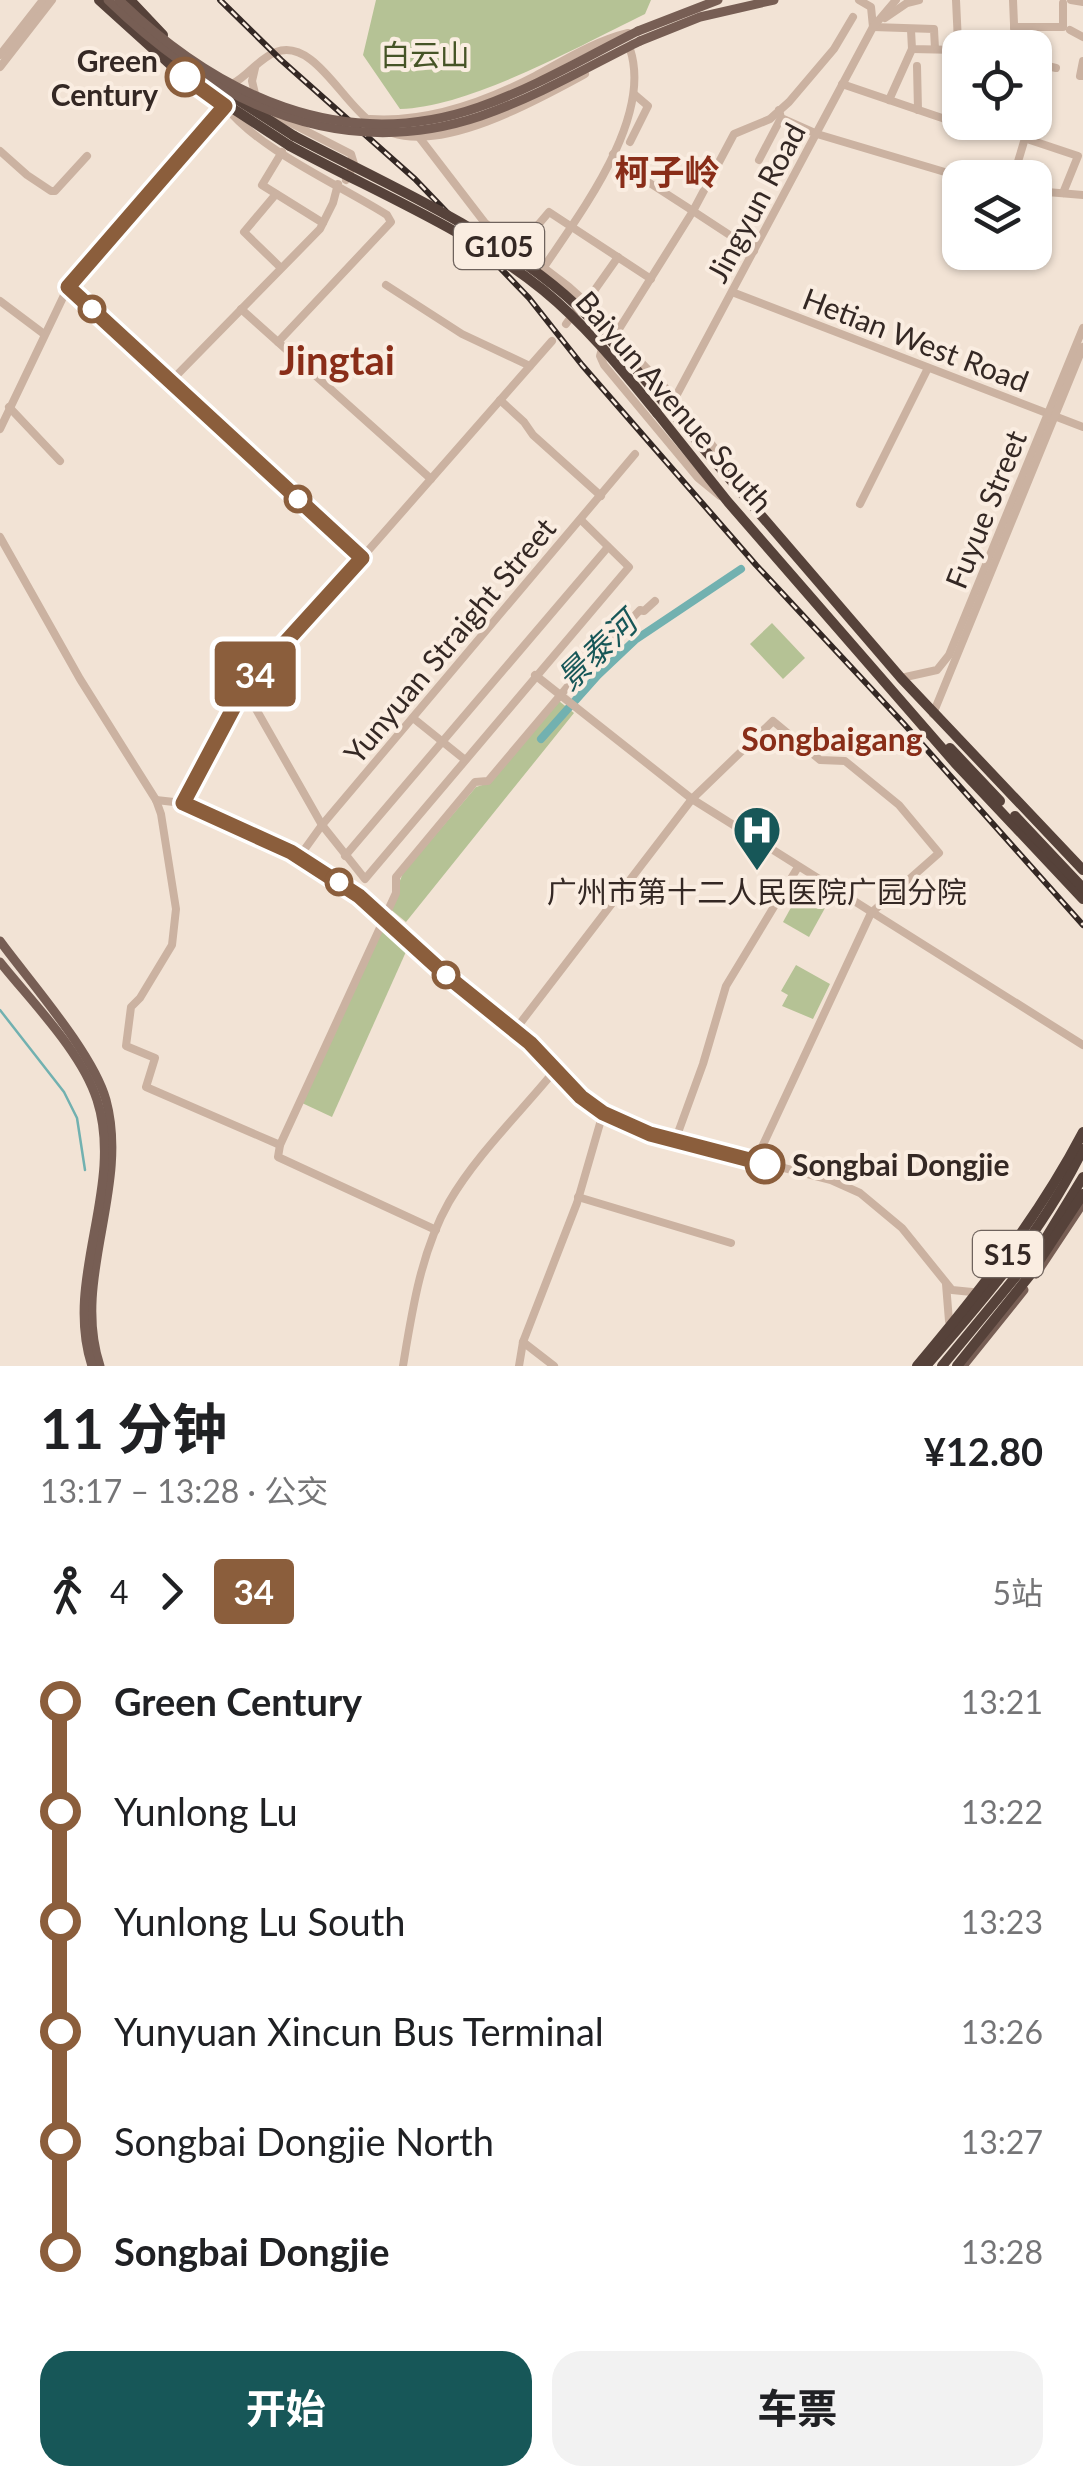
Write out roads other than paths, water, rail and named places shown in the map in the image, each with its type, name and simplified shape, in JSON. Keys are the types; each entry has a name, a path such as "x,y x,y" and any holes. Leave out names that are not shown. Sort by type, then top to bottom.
{"highway":[{"name":"Baiyun Avenue South","path":"99,0 175,70 225,106 289,145 466,237 578,320 666,406 901,678 1083,870"},
{"name":"Baiyun Avenue South","path":"130,0 214,84 289,145"},
{"name":"Baiyun Avenue South","path":"666,406 728,502 919,721 1083,898"},
{"name":"G105","path":"934,714 1083,888"},
{"name":"G105","path":"919,721 1083,878"},
{"name":"S15","path":"914,1366 1008,1254 1046,1199 1083,1133"},
{"path":"926,1366 1038,1228 1078,1145"},
{"path":"942,1366 956,1363 1049,1234 1083,1177"},
{"name":"S15","path":"956,1363 1030,1275 1083,1194"}],"main road":[{"path":"108,0 162,50 228,92 293,118 371,132 422,130 480,116 518,101 639,36 774,0"},
{"path":"119,0 170,46 238,89 304,113 372,123 421,122 477,108 718,0"},
{"path":"0,941 88,1060 101,1084 108,1110 111,1158 91,1314 100,1366"},
{"path":"0,962 84,1071 101,1114 104,1163 84,1320 92,1366"},
{"path":"1078,1145 1083,1121"},
{"path":"914,1366 1027,1220 1083,1133"},
{"path":"956,1363 1034,1278 1083,1203"},
{"path":"972,1292 993,1287"},
{"path":"937,1352 948,1321"}],"street":[{"path":"0,56 43,0"},
{"path":"0,67 52,0"},
{"path":"859,0 872,7 873,26"},
{"name":"Jingyun Road","path":"666,406 732,292 873,26 896,0"},
{"path":"873,26 907,3 919,0"},
{"path":"956,0 957,30"},
{"path":"1013,0 1014,27 1063,28 1067,2 1083,2"},
{"path":"759,160 780,114 834,50 853,17"},
{"path":"873,26 934,29 935,49"},
{"path":"911,30 916,49 918,110"},
{"path":"1070,30 1083,37"},
{"path":"214,84 238,82 270,54 294,50 309,56 362,116 399,136 420,137 453,131 506,113 630,48 639,36"},
{"path":"362,116 398,118 481,101 598,44 639,36"},
{"path":"544,267 593,196 613,154 634,94 630,48"},
{"path":"916,49 942,49"},
{"path":"889,100 916,49"},
{"path":"1083,61 1083,76"},
{"path":"905,64 916,66"},
{"path":"256,67 252,81 259,107"},
{"path":"1052,67 1056,68"},
{"path":"171,381 323,223 338,184 346,181 354,164 351,154 214,84"},
{"path":"842,84 942,118"},
{"path":"630,142 648,106 634,94"},
{"path":"0,429 68,287 225,106"},
{"path":"780,114 817,134 942,171"},
{"path":"728,502 698,478 602,362 600,352 616,336 694,210 734,134 780,114"},
{"path":"420,137 485,223 586,299 609,323 666,406"},
{"path":"1030,140 1078,156 1063,194"},
{"path":"278,342 391,222 387,215 338,184 289,145 262,185 323,223"},
{"path":"0,150 26,175 51,191 86,156"},
{"path":"613,154 628,169 754,251"},
{"path":"1052,193 1083,195"},
{"path":"276,194 244,232 280,268"},
{"path":"521,245 548,212 651,279"},
{"path":"566,324 618,257"},
{"path":"386,285 462,334 530,366"},
{"path":"68,287 362,558"},
{"name":"Hetian West Road","path":"732,292 1083,428"},
{"path":"0,301 44,334"},
{"path":"241,309 431,479"},
{"name":"Fuyue Street","path":"934,714 1083,328"},
{"path":"183,803 244,688 552,341"},
{"name":"Fuyue Street","path":"1074,359 1083,348"},
{"path":"860,504 928,368"},
{"path":"500,400 524,422 532,436 601,496"},
{"path":"9,408 60,461"},
{"name":"Fuyue Street","path":"901,678 937,670 946,661 1052,416"},
{"name":"Yunyuan Straight Street","path":"300,857 322,825 635,454"},
{"path":"244,688 322,825 365,879 629,567 581,520"},
{"path":"0,537 161,814 176,909 172,945 132,1006 126,1046 154,1058 146,1086 280,1145"},
{"path":"345,856 608,546"},
{"path":"436,1230 278,1157 280,1145 396,893 396,877 475,782 488,782 607,640 655,601"},
{"path":"535,674 692,799 1083,1045"},
{"path":"413,718 464,759"},
{"path":"515,1030 692,799 773,721 820,760 845,761 899,806 939,853 872,912 755,1162"},
{"path":"156,800 183,803 300,857 384,915 603,1113 675,1141 822,1178 860,1193 902,1228 946,1284 958,1292 972,1292"},
{"path":"675,1141 726,986 798,867"},
{"path":"403,1366 436,1230 457,1190 556,1069"},
{"path":"519,1366 523,1342 578,1197 603,1113"},
{"path":"578,1197 731,1243"},
{"path":"946,1284 948,1321"},
{"path":"523,1342 554,1366"}],"waterway":[{"name":"景泰河","path":"541,739 635,640 741,569"},
{"path":"0,1010 64,1092 77,1118 85,1170"}],"railway":[{"path":"220,0 415,179 529,298 582,365 756,565 1083,925"}],"place":[{"name":"Green Century","path":"185,77"},
{"name":"广州市第十二人民医院广园分院","path":"757,872"},
{"name":"Songbai Dongjie","path":"765,1164"}],"district":[{"name":"柯子岭","path":"667,171"},
{"name":"Jingtai","path":"337,360"},
{"name":"Songbaigang","path":"832,738"}],"park label":[{"name":"白云山","path":"425,54"}]}
